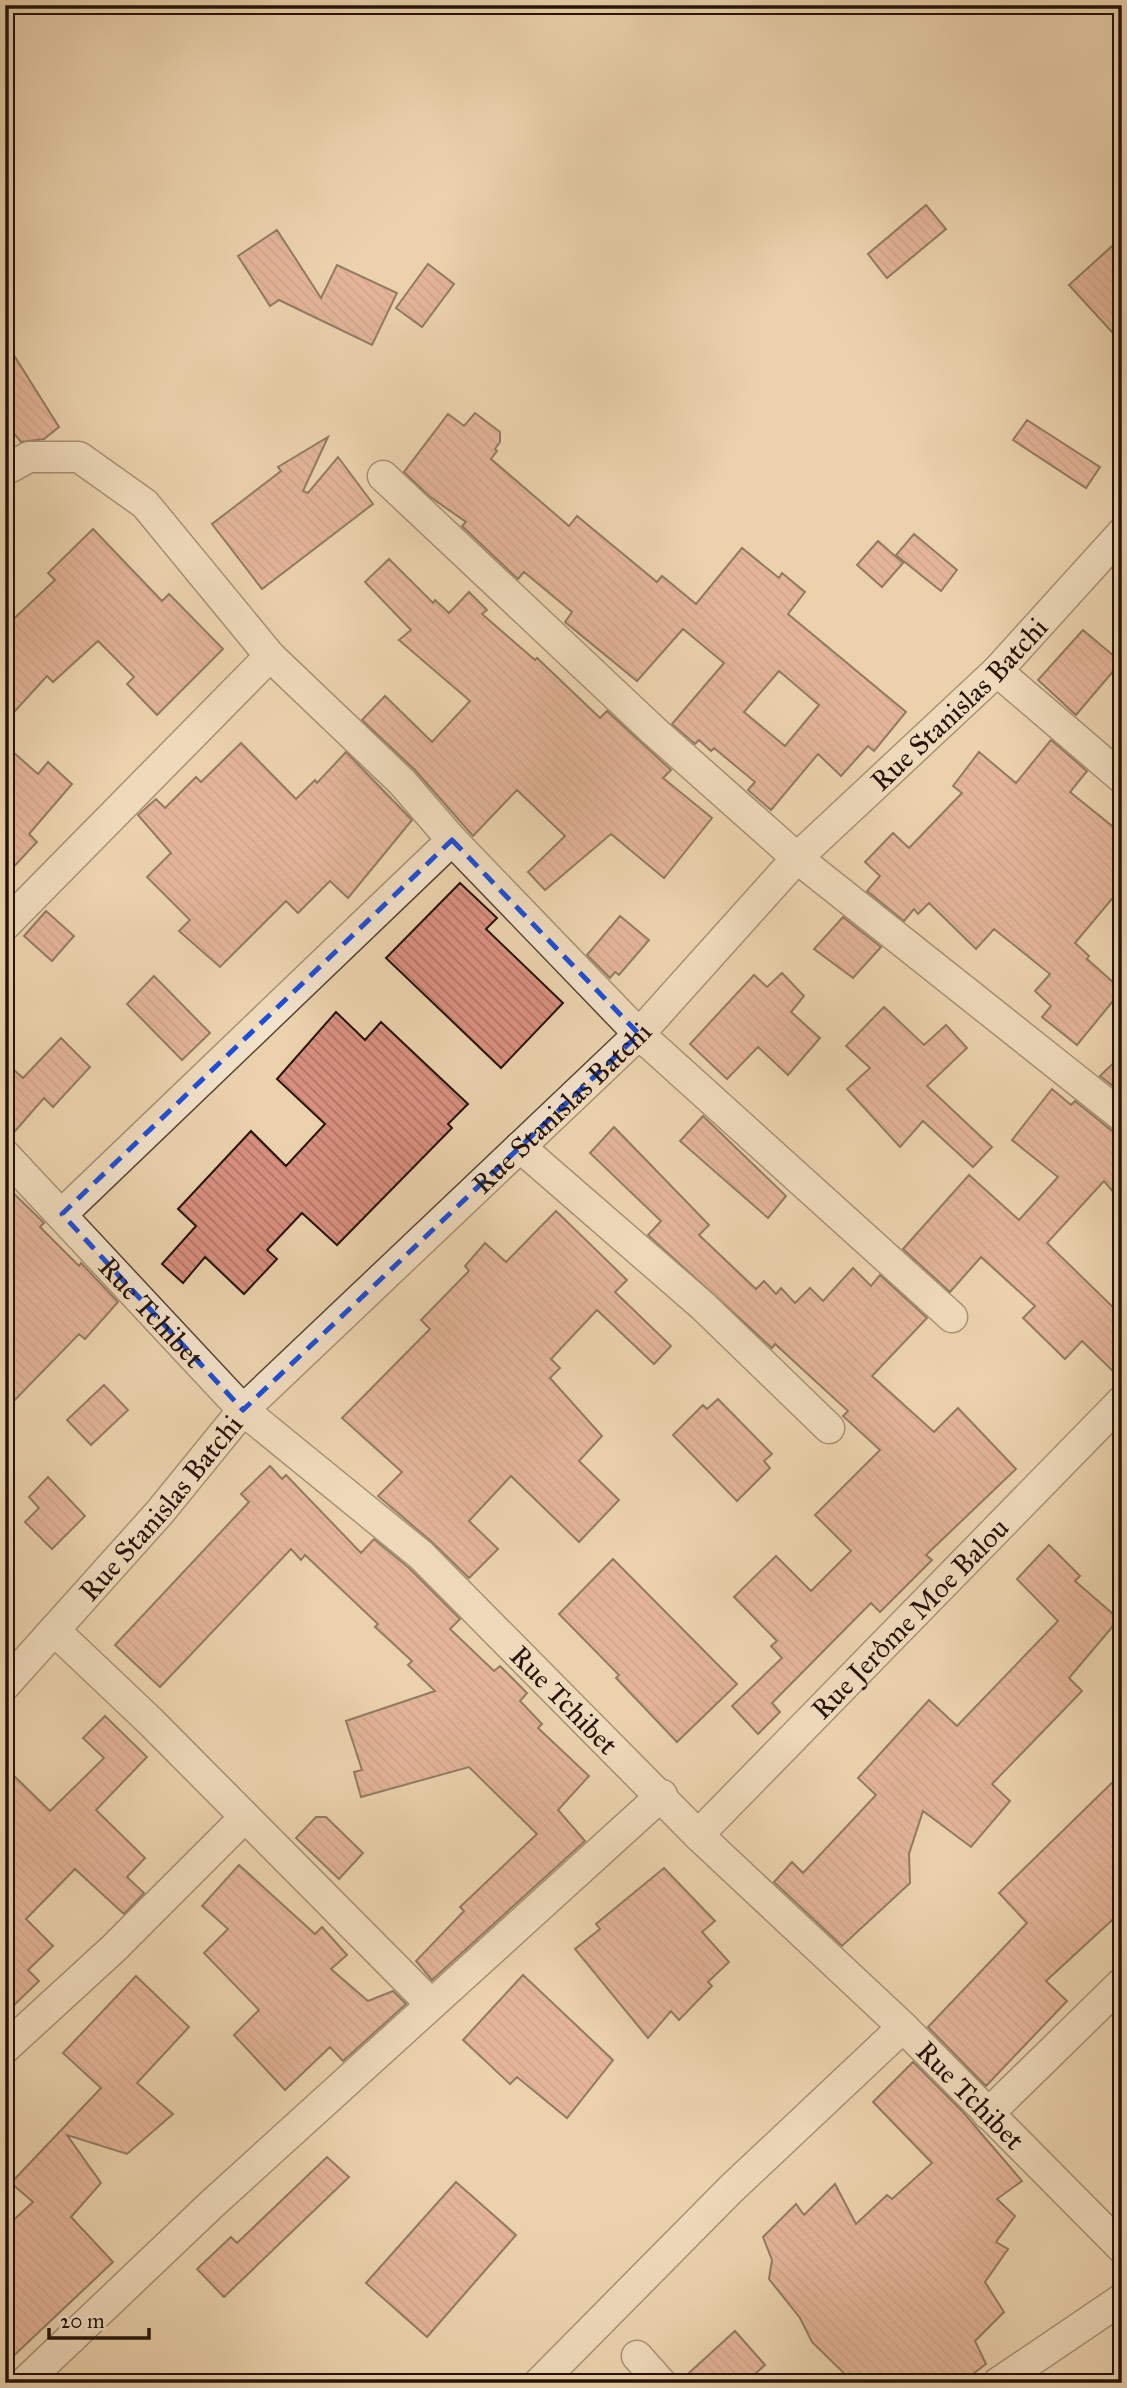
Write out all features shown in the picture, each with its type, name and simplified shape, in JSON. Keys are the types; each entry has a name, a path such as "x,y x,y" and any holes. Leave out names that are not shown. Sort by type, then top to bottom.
{"street":[{"path":"5,470 29,457 79,457 145,504 270,656 402,782 452,840 639,1034 952,1317"},
{"path":"383,476 654,731 797,858 1122,1116"},
{"name":"Rue Stanislas Batchi","path":"5,1685 160,1512 243,1410 639,1034 797,858 997,671 1122,533"},
{"path":"5,925 270,656"},
{"path":"997,671 1122,778"},
{"path":"62,1214 452,840"},
{"path":"520,1147 703,1306 829,1428"},
{"name":"Rue Tchibet","path":"5,1155 243,1410 421,1555 662,1795 698,1835 903,2027 1122,2248"},
{"name":"Rue Jerôme Moe Balou","path":"698,1835 1122,1401"},
{"path":"54,1630 431,2004"},
{"path":"24,2383 212,2204 662,1795"},
{"path":"5,2048 113,1948 245,1817"},
{"path":"988,2114 1122,1983"},
{"path":"539,2383 731,2189 903,2027"},
{"path":"998,2383 1122,2299"},
{"path":"636,2356 661,2383"}],"highlighted area":[{"path":"452,840 639,1034 243,1410 62,1214"}],"building":[{"path":"926,205 946,229 887,278 868,254"},
{"path":"277,230 321,298 337,265 397,293 372,345 279,300 270,306 238,256"},
{"path":"1122,237 1122,343 1069,285"},
{"path":"428,264 454,284 422,327 396,308"},
{"path":"5,341 59,427 44,439 21,442 5,422"},
{"path":"475,413 500,432 500,442 495,449 497,451 491,459 569,526 577,516 657,582 662,576 696,604 742,548 779,578 782,573 805,592 788,614 906,712 874,751 868,746 841,776 818,754 771,810 748,790 755,782 714,748 711,751 699,740 695,744 672,724 724,663 683,629 637,681 565,622 572,612 524,572 518,579 462,526 466,522 429,496 404,472 448,414 464,426","holes":["779,671 819,705 785,746 744,712"]},
{"path":"1027,420 1100,467 1086,488 1013,440"},
{"path":"328,437 303,491 308,493 338,457 373,504 262,589 212,524 281,471 278,467"},
{"path":"93,529 162,601 169,594 223,649 157,715 127,684 134,677 98,641 53,682 47,676 5,722 5,627 55,580 48,573"},
{"path":"914,534 957,570 941,591 896,555"},
{"path":"878,541 903,563 882,587 857,565"},
{"path":"389,559 433,603 435,600 449,613 469,592 487,610 482,614 535,660 537,658 600,718 607,711 671,770 663,778 712,818 664,878 611,834 545,890 528,872 565,836 517,790 473,836 415,770 362,720 385,696 432,742 470,701 399,640 411,630 365,582"},
{"path":"1083,630 1121,662 1076,715 1038,680"},
{"path":"1051,740 1087,771 1070,792 1122,834 1122,887 1075,943 1089,956 1087,959 1122,990 1077,1045 1042,1017 1051,1006 1035,991 1050,974 994,929 976,949 929,903 918,914 914,909 904,921 867,891 880,876 865,862 893,833 909,848 962,793 953,786 979,752 1016,783"},
{"path":"241,743 296,799 315,780 317,783 346,752 412,820 348,898 330,881 298,913 286,901 220,967 179,931 190,920 147,877 171,853 138,815 156,799 165,808 196,777 201,782"},
{"path":"5,745 38,774 48,762 72,784 29,834 37,842 5,876"},
{"path":"460,883 497,918 486,929 563,1003 501,1068 386,958"},
{"path":"46,911 74,936 52,961 24,936"},
{"path":"620,916 649,940 619,975 615,972 610,978 587,955"},
{"path":"843,917 881,947 853,978 814,949"},
{"path":"782,973 804,996 791,1012 820,1038 788,1075 758,1047 727,1079 690,1044 754,975 767,987"},
{"path":"154,976 210,1033 182,1060 127,1004"},
{"path":"884,1007 924,1045 946,1025 967,1048 927,1086 992,1147 973,1167 923,1121 900,1147 847,1089 870,1068 846,1046"},
{"path":"336,1012 365,1040 381,1022 468,1104 448,1124 452,1128 337,1245 302,1213 267,1250 277,1259 244,1294 205,1257 183,1283 162,1264 196,1226 178,1209 251,1131 286,1166 325,1124 277,1079"},
{"path":"61,1038 90,1067 53,1107 44,1098 9,1138 5,1138 5,1062 23,1078"},
{"path":"1122,1055 1122,1093 1100,1076"},
{"path":"1052,1089 1071,1105 1075,1101 1111,1130 1122,1133 1122,1202 1104,1181 1047,1243 1122,1316 1122,1380 1082,1341 1065,1359 1023,1318 1035,1306 981,1257 950,1292 903,1249 969,1175 1019,1220 1058,1177 1012,1140"},
{"path":"703,1116 786,1196 768,1218 680,1141"},
{"path":"614,1127 709,1225 699,1235 756,1289 764,1281 776,1294 781,1288 795,1303 810,1288 823,1301 853,1268 871,1286 880,1275 927,1318 872,1376 934,1432 958,1408 1016,1469 926,1555 932,1560 880,1612 871,1603 772,1703 780,1712 758,1734 732,1706 782,1658 771,1646 777,1641 734,1597 776,1556 811,1591 851,1551 815,1515 880,1450 843,1416 848,1411 775,1344 772,1348 648,1235 661,1221 590,1153"},
{"path":"5,1185 44,1223 40,1227 79,1266 81,1263 118,1302 85,1339 79,1334 5,1410"},
{"path":"556,1211 627,1280 615,1292 671,1346 654,1364 597,1310 551,1359 560,1368 550,1378 602,1436 579,1461 619,1500 579,1542 511,1476 469,1521 498,1549 469,1578 378,1496 402,1472 342,1418 430,1329 421,1320 469,1271 465,1266 485,1243 506,1262"},
{"path":"104,1385 128,1410 91,1445 67,1420"},
{"path":"718,1399 772,1454 764,1461 770,1468 737,1501 673,1435 703,1405 707,1409"},
{"path":"270,1466 282,1479 286,1475 361,1553 374,1539 409,1568 460,1619 450,1629 494,1671 500,1666 527,1693 520,1701 542,1724 538,1728 589,1776 558,1810 585,1841 432,1980 416,1961 464,1911 460,1907 537,1834 469,1767 361,1797 354,1772 362,1770 346,1721 435,1691 408,1665 412,1661 375,1627 378,1624 305,1555 301,1560 291,1549 160,1687 115,1645 249,1502 241,1494"},
{"path":"48,1477 85,1516 52,1549 25,1522 39,1508 29,1497"},
{"path":"1049,1545 1080,1576 1075,1581 1119,1619 1069,1678 1082,1691 992,1784 1010,1801 971,1847 923,1811 909,1854 910,1883 842,1946 774,1882 792,1862 803,1873 876,1795 858,1778 929,1700 957,1726 1058,1621 1017,1579"},
{"path":"613,1559 737,1684 677,1742 616,1678 619,1675 559,1614"},
{"path":"105,1716 147,1757 96,1810 145,1858 127,1877 144,1893 124,1914 75,1869 26,1919 53,1946 28,1970 39,1981 5,2014 5,1767 50,1811 104,1758 83,1738"},
{"path":"1122,1773 1122,1911 1046,1981 1067,2001 986,2086 928,2027 1027,1923 999,1893"},
{"path":"316,1817 326,1817 363,1853 339,1879 296,1838"},
{"path":"239,1865 315,1934 322,1927 347,1955 331,1969 368,2001 393,1991 406,2004 343,2061 330,2047 285,2090 234,2035 259,2010 204,1953 228,1929 202,1906"},
{"path":"664,1868 715,1921 702,1932 729,1962 708,1982 712,1986 679,2020 671,2011 648,2038 575,1949 600,1929 596,1924"},
{"path":"523,1975 613,2060 567,2118 517,2077 510,2084 463,2040"},
{"path":"136,1976 189,2027 137,2083 173,2114 127,2154 67,2135 101,2183 71,2217 113,2262 5,2364 5,2228 33,2202 11,2183 101,2088 63,2053"},
{"path":"913,2062 962,2111 1022,2181 997,2199 1015,2216 996,2242 1008,2249 985,2282 1004,2312 975,2341 986,2364 961,2383 854,2383 812,2342 800,2318 769,2279 772,2260 763,2237 796,2204 804,2215 835,2184 856,2224 887,2195 892,2199 932,2163 873,2102"},
{"path":"327,2157 349,2177 224,2297 197,2269 231,2237 237,2243"},
{"path":"456,2182 516,2235 427,2337 366,2283"},
{"path":"735,2331 765,2365 745,2383 678,2383"}]}
